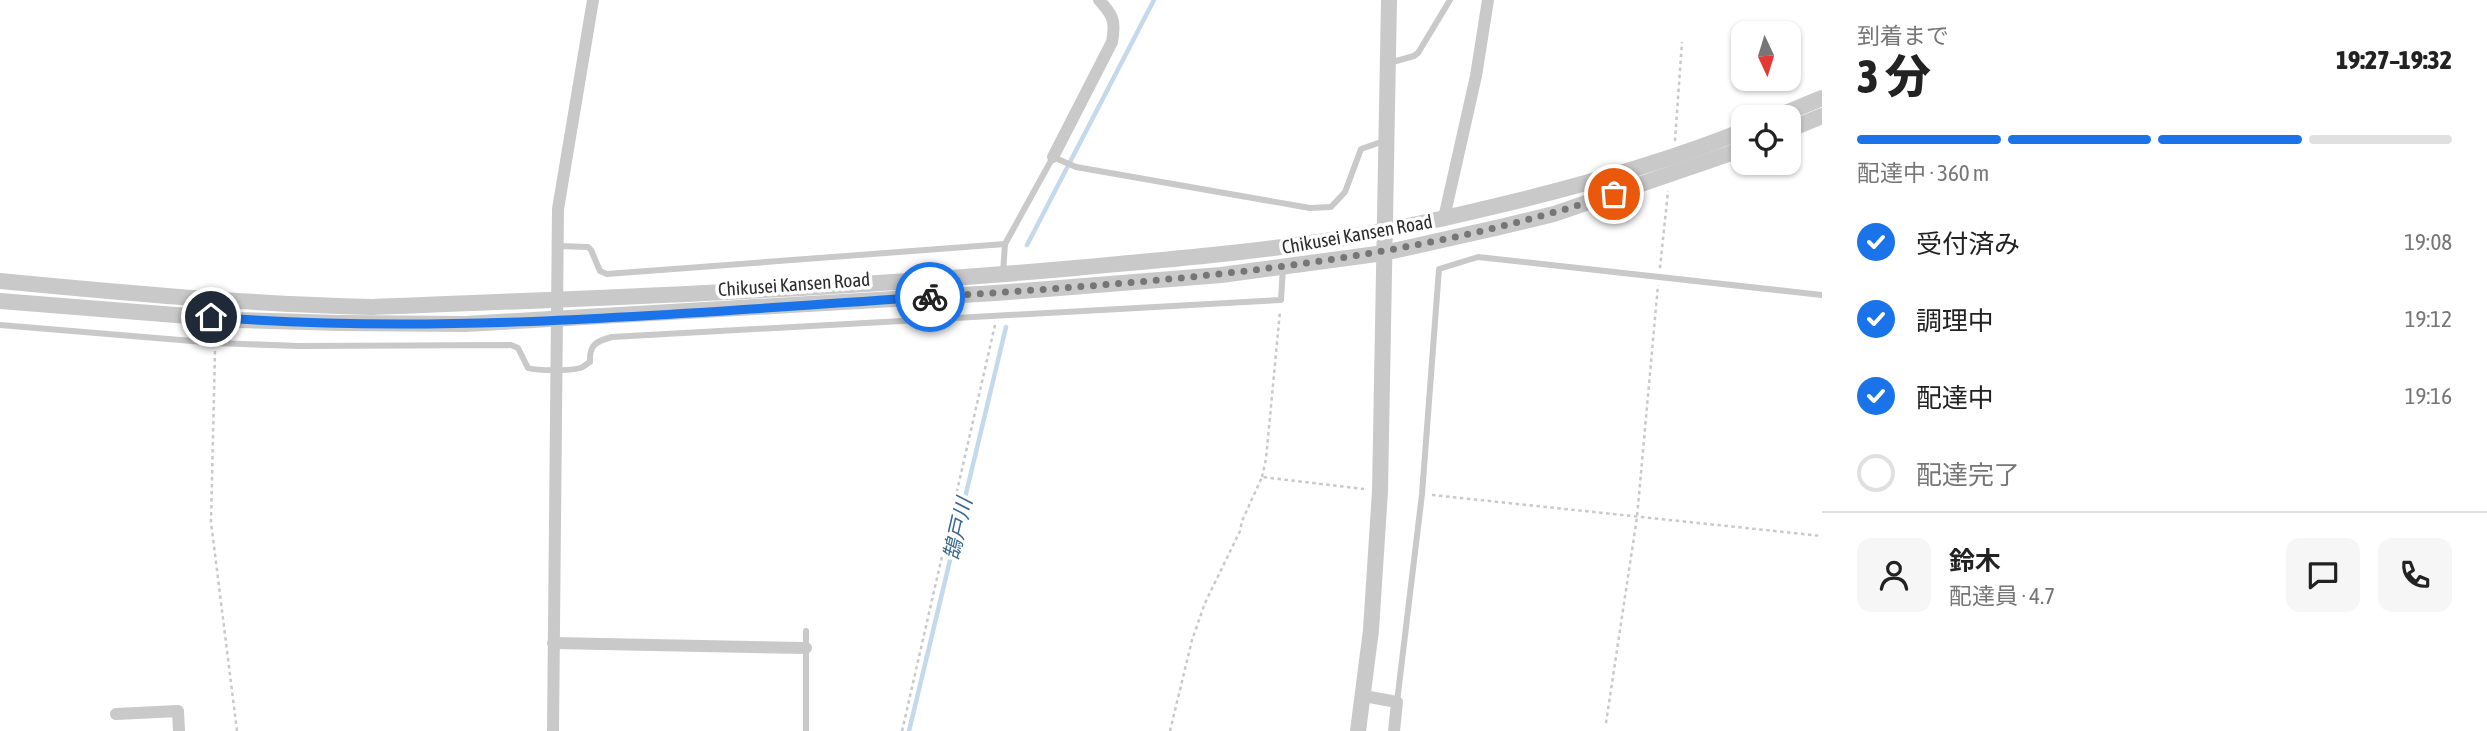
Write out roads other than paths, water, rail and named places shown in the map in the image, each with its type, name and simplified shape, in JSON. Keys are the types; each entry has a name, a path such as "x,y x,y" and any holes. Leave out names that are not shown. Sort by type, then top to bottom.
{"street":[{"path":"553,731 557,246 560,193 593,0"},
{"path":"1054,157 1112,42 1115,28 1111,13 1099,0"},
{"path":"1358,731 1377,566 1389,0"},
{"path":"1444,218 1476,76 1488,0"},
{"path":"1801,107 1822,98"},
{"path":"1801,125 1822,116"},
{"name":"Chikusei Kansen Road","path":"0,281 181,299 372,307 1003,274 1257,250 1385,231 1563,190 1731,135"},
{"name":"Chikusei Kansen Road","path":"0,301 238,320 465,324 996,293 1283,268 1384,253 1554,214 1731,153"},
{"path":"553,643 806,648"},
{"path":"1364,696 1397,702 1394,731"},
{"path":"117,714 178,711 179,731"}],"lane":[{"path":"1387,63 1418,53 1450,0"},
{"path":"1003,274 1005,244 1054,157 1076,167 1310,208 1331,207 1345,192 1362,149 1386,141"},
{"path":"557,246 587,247 600,271 607,274 1005,244"},
{"path":"1397,702 1422,494 1439,269 1478,257 1822,295"},
{"path":"0,325 216,343 299,346 511,345 518,348 528,368 534,370 581,368 590,362 590,350 598,340 612,337 1281,300 1283,268"},
{"path":"996,293 996,314"},
{"path":"806,631 806,731"}],"waterway":[{"name":"鵠戸川","path":"1027,245 1154,0"},
{"name":"鵠戸川","path":"909,731 1006,327"}]}
